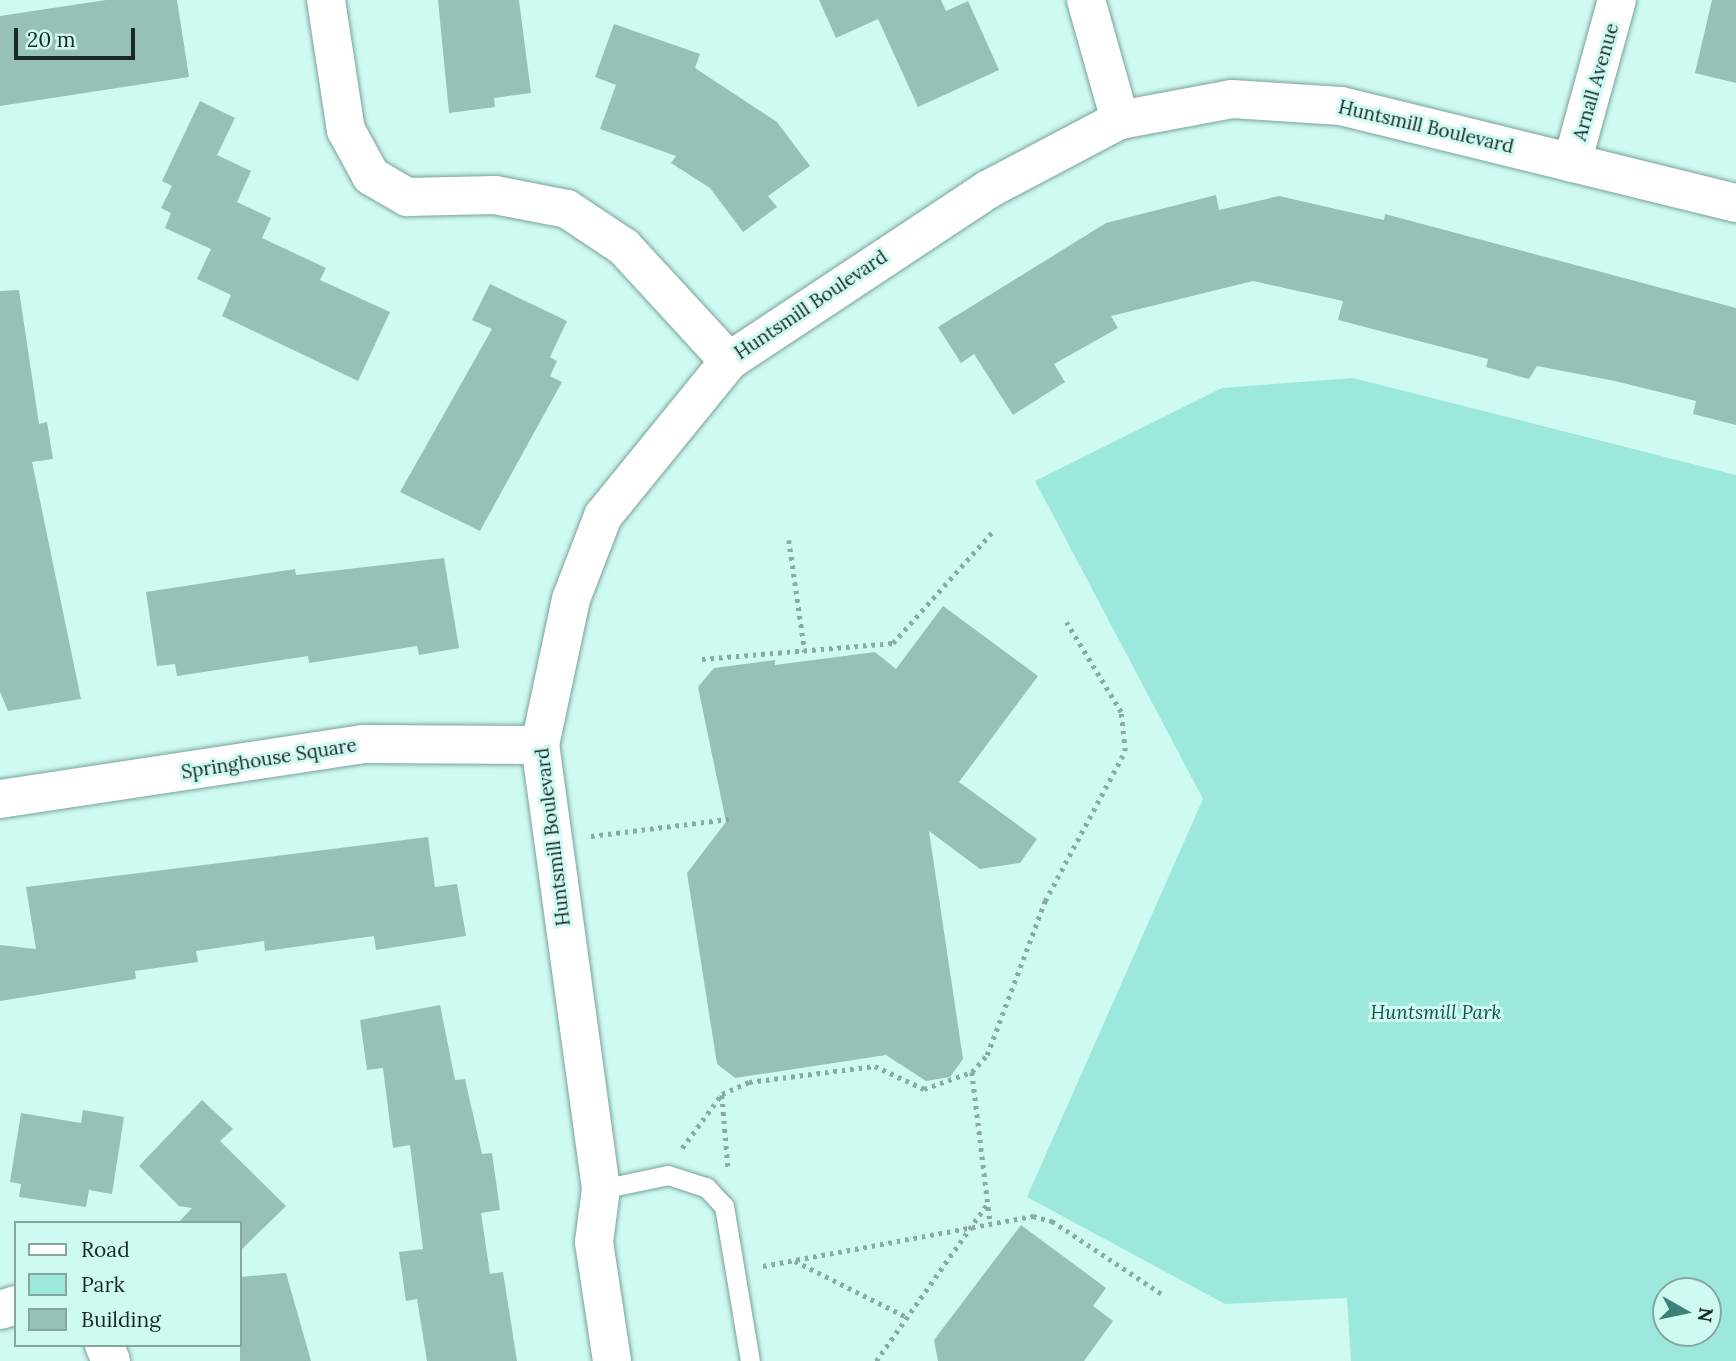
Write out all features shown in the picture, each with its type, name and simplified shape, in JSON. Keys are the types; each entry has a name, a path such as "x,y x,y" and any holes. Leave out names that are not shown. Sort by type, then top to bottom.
{"street":[{"path":"326,0 346,130 371,176 407,197 495,195 567,209 624,247 729,361"},
{"path":"1086,0 1120,120"},
{"name":"Arnall Avenue","path":"1572,163 1617,0"},
{"name":"Huntsmill Boulevard","path":"612,1361 594,1242 601,1189 540,745 571,599 603,516 729,361 987,190 1120,120 1232,99 1341,106 1736,203"},
{"name":"Springhouse Square","path":"0,799 363,744 540,745"}],"lane":[{"path":"601,1189 668,1175 706,1187 724,1206 738,1270 750,1361"}],"path":[{"path":"702,659 894,643 994,530"},
{"path":"789,540 805,652"},
{"path":"668,1175 722,1094 749,1082 875,1066 924,1089 972,1072 987,1055 1045,901 1125,751 1121,712 1066,622"},
{"path":"552,843 729,819"},
{"path":"972,1072 990,1221"},
{"path":"722,1094 724,1206"},
{"path":"876,1361 988,1203"},
{"path":"738,1270 972,1224 1033,1216 1052,1221 1162,1294"},
{"path":"794,1260 907,1317"}],"green space":[{"name":"Huntsmill Park","path":"1353,378 1736,475 1736,1361 1351,1361 1347,1298 1225,1304 1027,1197 1203,799 1035,481 1222,388"}],"building":[{"path":"106,0 177,0 189,77 0,106 0,16"},
{"path":"438,0 519,0 531,93 494,98 495,107 449,113"},
{"path":"819,0 941,0 946,11 968,1 999,70 918,107 878,19 836,38"},
{"path":"1712,0 1736,0 1736,83 1695,73"},
{"path":"614,24 700,54 695,68 777,122 810,166 768,196 777,207 743,232 710,188 671,163 676,156 600,129 616,85 595,77"},
{"path":"200,101 235,118 217,155 251,171 237,202 271,218 262,238 326,268 320,280 390,312 358,381 222,316 231,295 197,279 211,249 165,228 171,213 161,208 172,186 162,181"},
{"path":"1216,195 1219,210 1279,196 1384,220 1385,214 1736,308 1736,425 1693,414 1696,401 1615,381 1537,366 1529,379 1486,367 1488,359 1338,320 1343,301 1253,281 1111,316 1118,328 1054,364 1065,382 1013,415 974,354 961,363 938,327 1106,223"},
{"path":"490,284 567,321 550,357 557,361 550,376 562,382 480,531 400,492 492,329 472,320"},
{"path":"19,290 39,424 47,422 53,459 32,462 81,699 8,711 0,692 0,291"},
{"path":"444,558 459,648 419,655 417,646 309,663 308,656 177,676 175,664 157,666 146,592 295,569 296,575"},
{"path":"943,606 1038,676 959,782 1037,839 1020,863 980,869 929,831 963,1059 950,1077 926,1081 886,1055 735,1078 717,1064 687,873 726,822 698,687 714,668 775,660 775,665 875,652 896,669"},
{"path":"428,837 435,887 457,884 466,936 376,950 374,936 265,951 264,941 196,951 198,962 135,971 136,979 0,1001 0,945 36,949 26,887"},
{"path":"440,1005 455,1080 465,1079 482,1154 492,1153 500,1210 481,1213 490,1274 503,1272 517,1361 427,1361 417,1299 406,1301 399,1252 423,1249 410,1145 393,1148 383,1068 367,1070 360,1020"},
{"path":"202,1100 233,1129 220,1141 286,1206 242,1249 242,1221 180,1221 192,1208 179,1206 139,1166"},
{"path":"83,1110 124,1117 112,1194 89,1190 86,1207 19,1197 21,1184 10,1182 21,1113 81,1123"},
{"path":"1021,1225 1106,1288 1093,1306 1113,1321 1084,1361 938,1361 934,1340"},
{"path":"286,1273 311,1361 240,1361 242,1277"}]}
